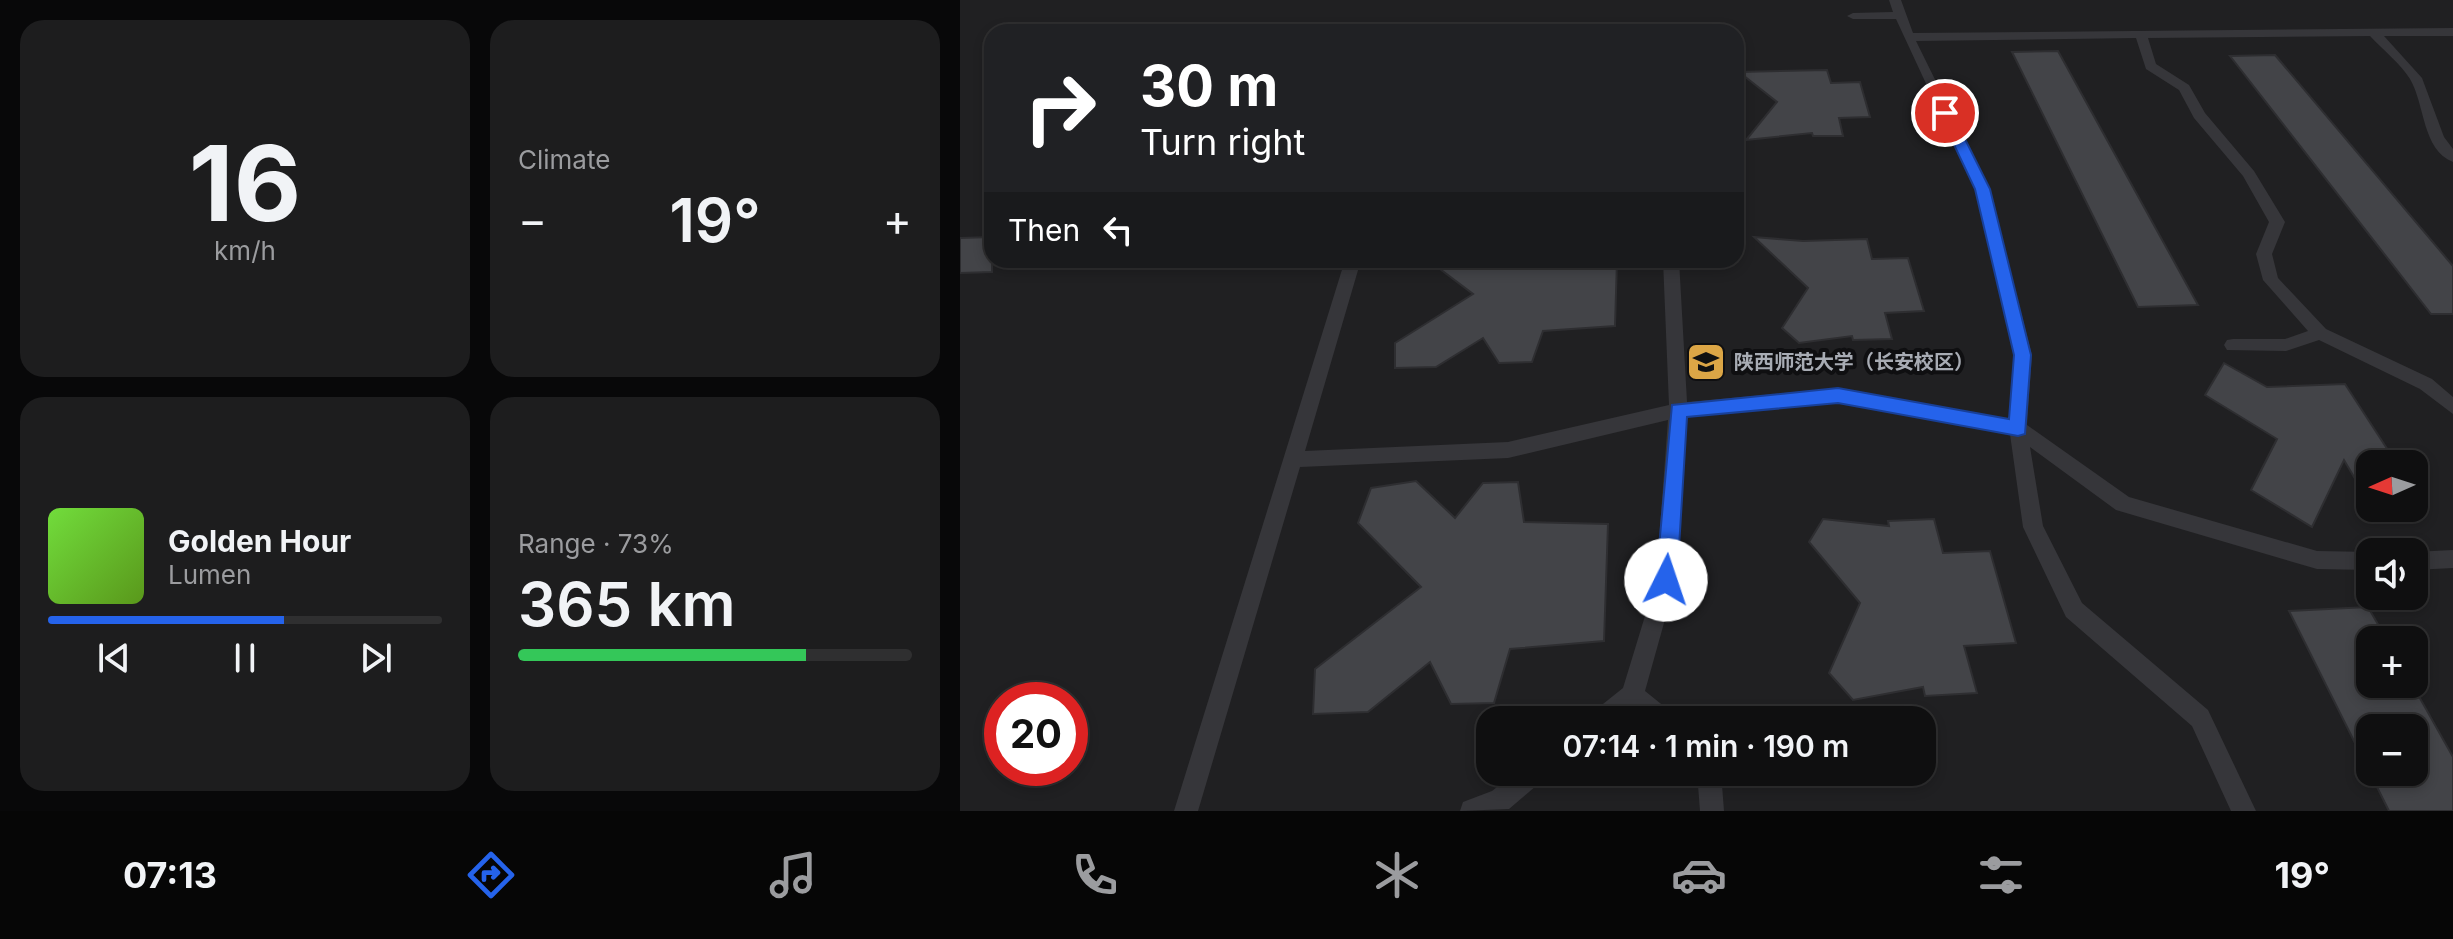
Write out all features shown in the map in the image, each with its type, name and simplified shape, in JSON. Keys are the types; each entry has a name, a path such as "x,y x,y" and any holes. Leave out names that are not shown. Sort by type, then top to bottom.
{"lane":[{"path":"1853,16 1897,7 1908,37 1982,189 2023,355 2018,428 2033,527 2074,610 2200,718 2244,811"},
{"path":"2373,32 2416,78 2437,138 2453,158"},
{"path":"1908,37 2453,32"},
{"path":"2140,33 2150,66 2184,88 2199,115 2256,186 2277,222 2264,254 2271,280 2320,333 2426,384 2453,407"},
{"path":"1186,811 1351,268"},
{"path":"1618,706 1632,695 1666,580 1678,410 1671,268"},
{"path":"2233,345 2286,345 2320,333"},
{"path":"1293,459 1508,450 1678,410 1838,395 2018,428 2123,504 2317,560 2356,561"},
{"path":"2428,562 2451,564"},
{"path":"1632,695 1646,706"},
{"path":"1472,811 1500,800 1518,786"},
{"path":"1710,786 1712,811"}],"shaded area":[{"name":"陕西师范大学（长安校区）","path":"960,0 2453,0 2453,811 960,811"}],"building":[{"path":"2058,51 2198,305 2138,307 2012,52"},
{"path":"2275,55 2453,266 2453,314 2431,314 2230,56"},
{"path":"1827,70 1831,83 1860,82 1870,117 1839,118 1843,136 1813,136 1812,133 1746,140 1777,102 1744,76 1744,72"},
{"path":"984,237 984,268 992,268 992,272 960,273 960,238"},
{"path":"1754,237 1803,241 1867,239 1872,259 1908,258 1924,311 1885,313 1892,339 1853,340 1852,336 1799,343 1782,328 1808,288"},
{"path":"1439,268 1617,268 1615,326 1543,331 1532,362 1499,363 1483,338 1436,367 1395,368 1395,343 1473,294"},
{"path":"2224,363 2267,387 2345,384 2388,450 2356,450 2356,480 2344,460 2312,527 2251,490 2277,439 2205,395"},
{"path":"1416,481 1455,518 1483,483 1518,482 1524,522 1608,524 1604,641 1510,649 1494,703 1451,704 1430,662 1368,712 1313,714 1315,669 1421,587 1358,523 1371,488"},
{"path":"1823,519 1889,526 1888,521 1934,519 1943,553 1990,551 2016,643 1964,646 1977,693 1925,696 1923,687 1853,700 1829,673 1860,603 1809,542"},
{"path":"2356,608 2370,610 2379,626 2356,626 2356,698 2420,698 2453,757 2453,811 2389,811 2376,786 2428,786 2428,714 2356,714 2356,745 2289,611"}],"place":[{"name":"陕西师范大学（长安校区）","path":"1706,362"}],"route":[{"path":"1666,580 1678,410 1838,395 2018,428 2023,355 1982,189 1945,113"}]}
